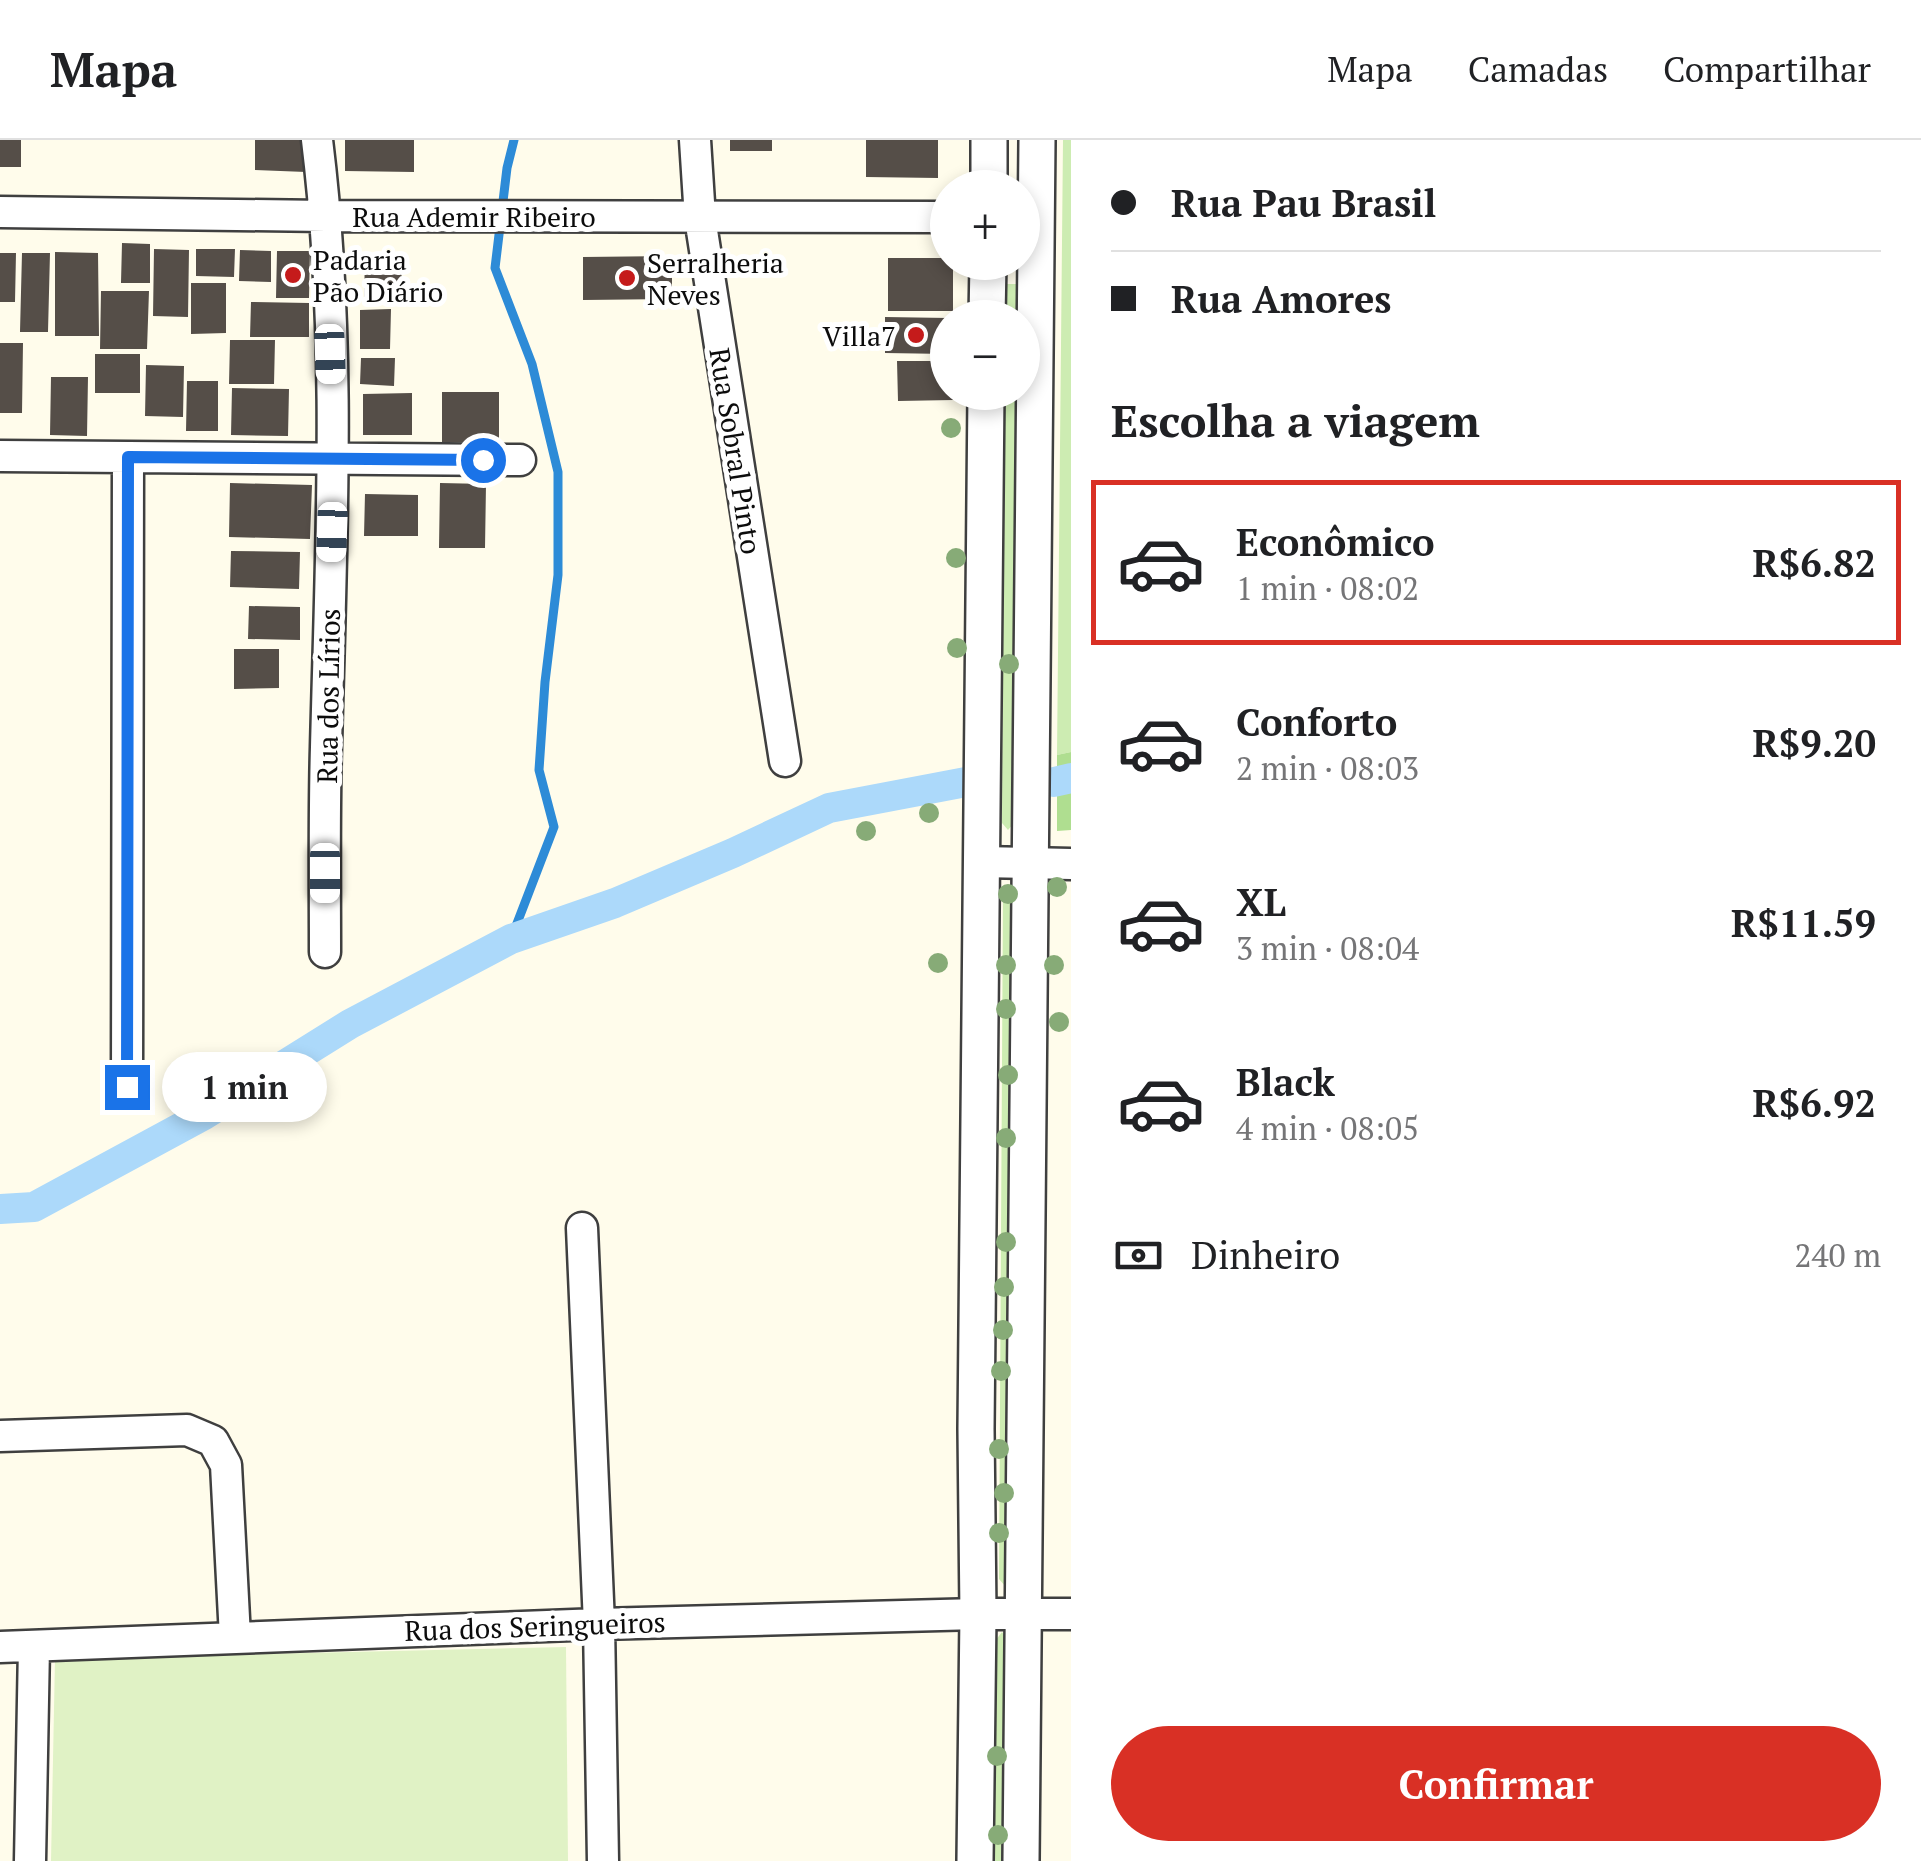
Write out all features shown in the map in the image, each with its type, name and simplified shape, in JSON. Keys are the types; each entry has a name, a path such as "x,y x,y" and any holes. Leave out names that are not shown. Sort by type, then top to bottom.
{"street":[{"name":"Rua dos Lírios","path":"317,140 326,216 334,458 325,952"},
{"name":"Rua Sobral Pinto","path":"695,140 700,218 785,761"},
{"path":"988,170 989,140"},
{"path":"1034,170 1037,140"},
{"name":"Rua Ademir Ribeiro","path":"0,212 930,217"},
{"path":"1021,1861 1031,863 1030,280"},
{"path":"975,1861 986,410"},
{"path":"0,456 520,460"},
{"path":"127,1087 128,457"},
{"path":"981,862 1071,864"},
{"path":"582,1228 599,1624 603,1861"},
{"path":"0,1436 187,1430 212,1441 226,1465 235,1636"},
{"name":"Rua dos Seringueiros","path":"0,1647 599,1624 1071,1614"},
{"path":"30,1861 34,1646"}],"green space":[{"path":"1063,140 1071,140 1071,752 1057,755"},
{"path":"1003,284 1017,284 1017,300 1003,300"},
{"path":"1003,410 1016,410 1014,823 1008,830 1002,823"},
{"path":"1071,752 1071,830 1057,831 1057,755"},
{"path":"1009,884 1016,894 1010,1579 1005,1586 999,1579 1003,893"},
{"path":"1002,1632 1009,1641 1005,1861 992,1861 995,1641"},
{"path":"566,1647 568,1861 51,1861 55,1659"}],"building":[{"path":"0,140 21,140 21,167 0,167"},
{"path":"255,140 301,140 306,172 255,170"},
{"path":"345,140 414,140 414,172 345,171"},
{"path":"730,140 772,140 772,151 730,151"},
{"path":"866,140 938,140 938,170 930,170 930,178 866,177"},
{"path":"122,243 150,244 150,283 121,283"},
{"path":"154,249 189,250 188,317 153,316"},
{"path":"196,249 235,249 234,277 196,276"},
{"path":"240,250 271,251 271,282 239,281"},
{"name":"Padaria Pão Diário","path":"277,251 310,251 309,298 276,298"},
{"path":"55,252 98,253 99,336 55,336"},
{"path":"0,253 16,253 15,302 0,302"},
{"path":"22,253 50,253 48,332 20,332"},
{"name":"Serralheria Neves","path":"672,256 672,299 583,300 583,257"},
{"path":"365,258 402,259 401,298 364,297"},
{"path":"888,258 930,258 930,280 953,280 953,300 930,300 930,311 888,311"},
{"path":"191,283 226,283 226,333 191,334"},
{"path":"101,291 149,291 147,349 100,349"},
{"path":"251,302 309,303 309,337 250,337"},
{"path":"391,309 390,349 360,349 360,310"},
{"name":"Villa7","path":"885,317 930,318 930,354 885,353"},
{"path":"230,340 275,340 274,384 229,384"},
{"path":"0,343 23,343 22,413 0,413"},
{"path":"95,354 140,354 140,393 95,393"},
{"path":"361,358 395,358 394,386 360,384"},
{"path":"897,361 930,361 930,400 898,401"},
{"path":"146,365 184,366 183,417 145,416"},
{"path":"51,377 88,377 87,436 50,435"},
{"path":"187,381 218,381 218,431 186,431"},
{"path":"232,388 289,389 288,436 231,435"},
{"path":"442,392 499,392 499,442 442,442"},
{"path":"412,393 412,435 363,435 363,394"},
{"path":"230,483 312,485 310,539 229,537"},
{"path":"440,483 486,484 485,548 439,548"},
{"path":"365,494 418,495 418,536 364,536"},
{"path":"231,551 300,552 299,589 230,587"},
{"path":"249,606 300,607 300,640 248,639"},
{"path":"234,649 279,649 279,688 234,689"}],"waterway":[{"path":"511,939 554,827 539,770 558,575 558,472 532,364 495,268 514,140"},
{"path":"1054,782 1071,778"},
{"path":"0,1209 34,1207 204,1115 350,1024 511,939 615,903 829,808 966,782"}],"place":[{"name":"Padaria Pão Diário","path":"293,275"},
{"name":"Serralheria Neves","path":"627,278"},
{"name":"Villa7","path":"916,335"}],"route":[{"path":"127,1087 128,457 483,460"}]}
